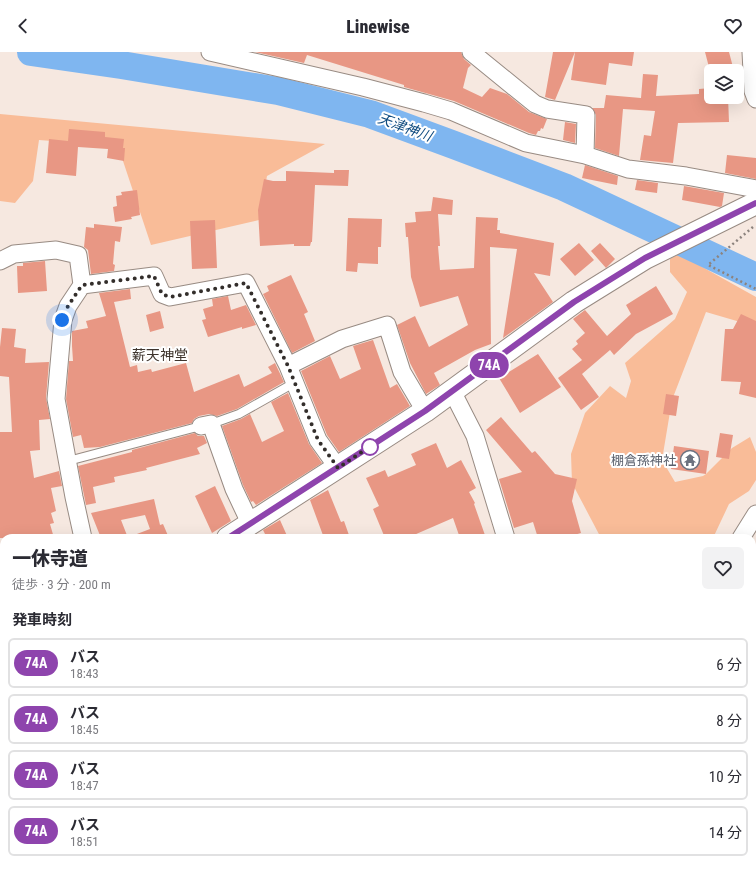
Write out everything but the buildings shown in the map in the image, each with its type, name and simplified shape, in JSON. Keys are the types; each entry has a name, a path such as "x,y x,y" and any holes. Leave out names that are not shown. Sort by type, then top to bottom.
{"main road":[{"path":"234,534 425,411 574,302 645,258 756,203"}],"street":[{"path":"210,52 424,103 451,111 526,144 585,155 628,169 686,176 756,189"},
{"path":"472,52 535,104 547,109 586,115 585,155"},
{"path":"751,52 753,91 756,99"},
{"path":"0,261 14,254 56,250 78,254 82,285 68,306 62,320 56,399 82,534"},
{"path":"82,285 154,276 162,294 170,297 246,283 288,366 318,440 338,468"},
{"path":"288,366 342,340 387,325 402,372 425,411"},
{"path":"452,391 475,436 505,534"},
{"path":"206,425 250,523"},
{"path":"744,534 756,514"}],"lane":[{"path":"68,461 206,425 239,414 294,383"}],"path":[{"path":"756,224 708,265 756,289"}],"shaded area":[{"path":"0,114 325,144 267,176 259,220 151,245 118,146 39,140 33,181 15,203 0,201"},
{"path":"679,254 756,297 756,324 747,324 706,312 672,400 662,460 675,482 703,476 732,448 750,437 756,452 756,480 749,491 729,504 715,534 599,534 572,483 571,454 585,413 610,386 626,398 631,381 625,363 675,319 687,292 670,272 670,259"}],"waterway":[{"name":"天津神川","path":"31,52 278,91 370,114 564,187 756,277"}],"bus line":[{"name":"74A","path":"234,534 425,411 574,302 645,258 756,203"}],"place":[{"name":"棚倉孫神社","path":"690,460"}],"district":[{"name":"薪天神堂","path":"160,355"}],"route":[{"path":"62,320 68,306 82,285 154,276 162,294 170,297 246,283 288,366 318,440 338,468 375,443 370,447"}]}
